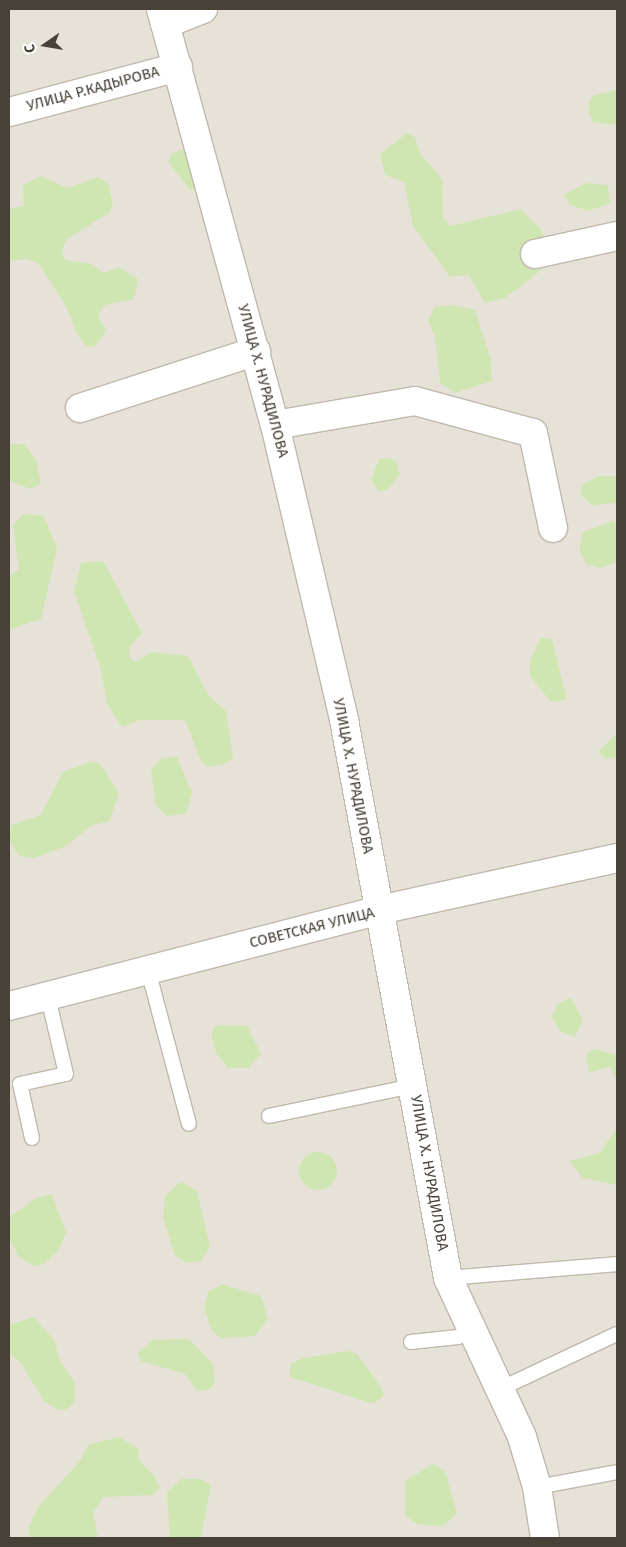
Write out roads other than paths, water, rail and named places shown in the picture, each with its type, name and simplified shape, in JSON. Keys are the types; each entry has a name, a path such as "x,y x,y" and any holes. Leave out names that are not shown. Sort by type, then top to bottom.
{"street":[{"path":"163,16 203,9"},
{"name":"УЛИЦА Х. НУРАДИЛОВА","path":"163,16 256,351 344,720 414,1086 448,1278 470,1330 502,1388 537,1487 545,1538"},
{"name":"УЛИЦА Р.КАДЫРОВА","path":"9,112 178,66"},
{"path":"535,254 617,236"},
{"path":"80,408 256,351"},
{"path":"275,425 415,401 533,434 554,528"},
{"name":"СОВЕТСКАЯ УЛИЦА","path":"9,1006 379,910 617,858"}],"lane":[{"path":"148,970 189,1124"},
{"path":"32,1138 20,1084 66,1074 48,996"},
{"path":"269,1116 414,1086"},
{"path":"448,1278 617,1264"},
{"path":"412,1342 458,1337 470,1330"},
{"path":"502,1388 617,1334"},
{"path":"537,1487 617,1472"}]}
